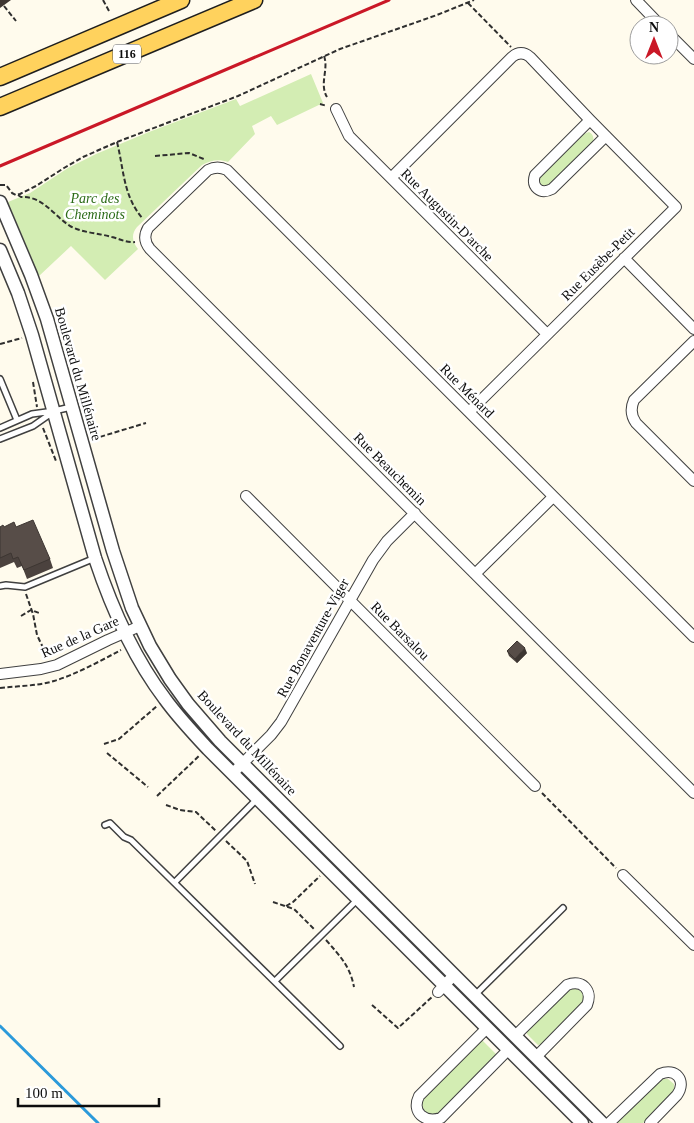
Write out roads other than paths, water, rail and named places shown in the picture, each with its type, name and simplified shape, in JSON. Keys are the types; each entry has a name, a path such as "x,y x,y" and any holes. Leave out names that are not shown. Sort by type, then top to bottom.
{"main road":[{"name":"116","path":"0,77 181,0"},
{"name":"116","path":"0,107 254,0"}],"street":[{"path":"636,0 650,15"},
{"path":"679,44 694,59"},
{"name":"Rue Eusèbe-Petit","path":"391,178 518,53 529,57 676,206 469,412"},
{"name":"Rue Augustin-D'arche","path":"336,109 350,136 547,334"},
{"path":"590,120 535,175 534,182 536,188 543,192 552,189 606,136"},
{"name":"Rue Ménard","path":"215,165 226,170 252,194 694,637"},
{"name":"Rue Beauchemin","path":"215,165 150,226 145,236 146,244 694,792"},
{"name":"Boulevard du Millénaire","path":"0,202 39,297 120,573 140,626 180,693 210,730 243,764 602,1123"},
{"path":"0,250 18,293 32,335 95,558 112,607 124,633 148,675 196,736 358,899 441,989 509,1049 577,1121"},
{"path":"624,258 694,329"},
{"path":"694,341 634,400 631,412 636,423 694,481"},
{"name":"Rue Barsalou","path":"246,496 535,786"},
{"path":"475,574 553,497"},
{"name":"Rue Bonaventure-Viger","path":"233,774 281,722 376,554 415,513"},
{"name":"Rue de la Gare","path":"0,674 30,671 63,663 140,626"},
{"path":"623,875 694,945"},
{"path":"441,989 454,975"},
{"path":"515,1036 567,985 578,983 585,987 589,997 587,1004 536,1057"},
{"path":"487,1028 419,1096 416,1107 422,1117 430,1120 441,1118 509,1049"},
{"path":"609,1123 660,1074 673,1072 680,1080 680,1091 650,1123"}],"lane":[{"path":"0,379 17,420"},
{"path":"0,428 32,414 54,412 72,406"},
{"path":"0,440 33,426 54,412"},
{"path":"0,586 26,586 95,558"},
{"path":"174,882 258,798"},
{"path":"105,825 110,823 124,837 131,840 340,1046"},
{"path":"275,981 358,899"},
{"path":"475,996 563,908"}],"waterway":[{"path":"0,1026 98,1123"}],"railway":[{"path":"0,166 389,0"}],"park label":[{"name":"Parc des Cheminots","path":"95,206"}]}
